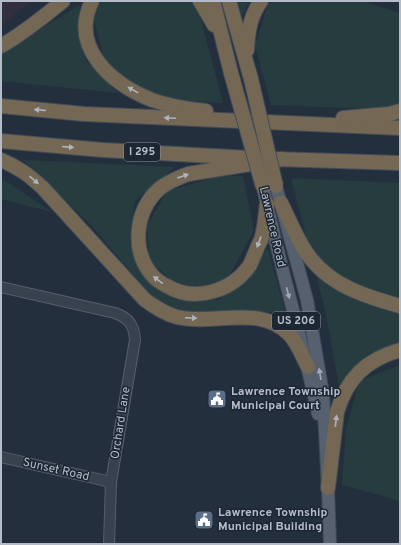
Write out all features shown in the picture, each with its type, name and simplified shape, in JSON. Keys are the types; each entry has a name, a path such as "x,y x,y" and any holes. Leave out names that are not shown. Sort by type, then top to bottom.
{"highway":[{"path":"1,46 32,26 63,1"},
{"path":"92,1 87,16 87,39 96,59 112,77 125,86 153,100 169,105 196,110 222,112 251,121"},
{"path":"200,1 225,46"},
{"name":"Lawrence Road","path":"213,1 231,72 270,186"},
{"name":"Lawrence Road","path":"229,1 251,79 270,186"},
{"path":"246,60 250,23 254,12 261,1"},
{"path":"1,106 84,114 400,128"},
{"path":"290,123 389,114 400,111"},
{"name":"I 295","path":"1,141 103,150 235,158 400,163"},
{"path":"267,204 261,239 251,263 244,273 225,287 212,292 200,294 181,292 169,287 152,276 145,265 140,253 138,229 150,198 158,190 172,181 188,174 282,159"},
{"path":"1,160 11,164 27,174 43,188 145,300 155,308 167,314 191,319 252,317 263,319 282,328 291,336 308,367"},
{"path":"316,160 400,172"},
{"path":"281,203 306,252 324,273 339,284 400,306"},
{"path":"328,488 338,412 346,389 353,379 369,364 381,357 400,350"}],"main road":[{"name":"Lawrence Road","path":"270,186 281,203 307,300 323,394 330,544"},
{"name":"Lawrence Road","path":"270,186 267,204 287,290 308,367 326,455"}],"street":[{"name":"Orchard Lane","path":"1,287 122,315 128,319 132,326 135,340 111,482 109,544"},
{"name":"Sunset Road","path":"1,457 111,482"}],"shaded area":[{"path":"1,1 31,1 1,26"}],"green space":[{"path":"99,1 196,1 223,103 159,99 106,66 92,12"},
{"path":"235,1 250,1 240,20"},
{"path":"277,1 362,1 400,13 400,108 396,110 271,105 255,46 268,4"},
{"path":"80,5 85,60 118,93 1,81 1,53"},
{"path":"23,160 175,167 135,201 129,240 146,279 173,296 218,300 240,285 268,248 285,312 183,312 153,298 90,224"},
{"path":"212,175 243,176 254,230 226,282 181,288 150,261 147,226 167,191 213,178"},
{"path":"1,178 52,212 1,199"},
{"path":"291,178 400,183 400,348 340,391 325,309"},
{"path":"400,365 400,502 342,485 346,429 359,381"}],"place":[{"name":"Lawrence Township Municipal Court","path":"217,399"},
{"name":"Lawrence Township Municipal Building","path":"204,520"}]}
